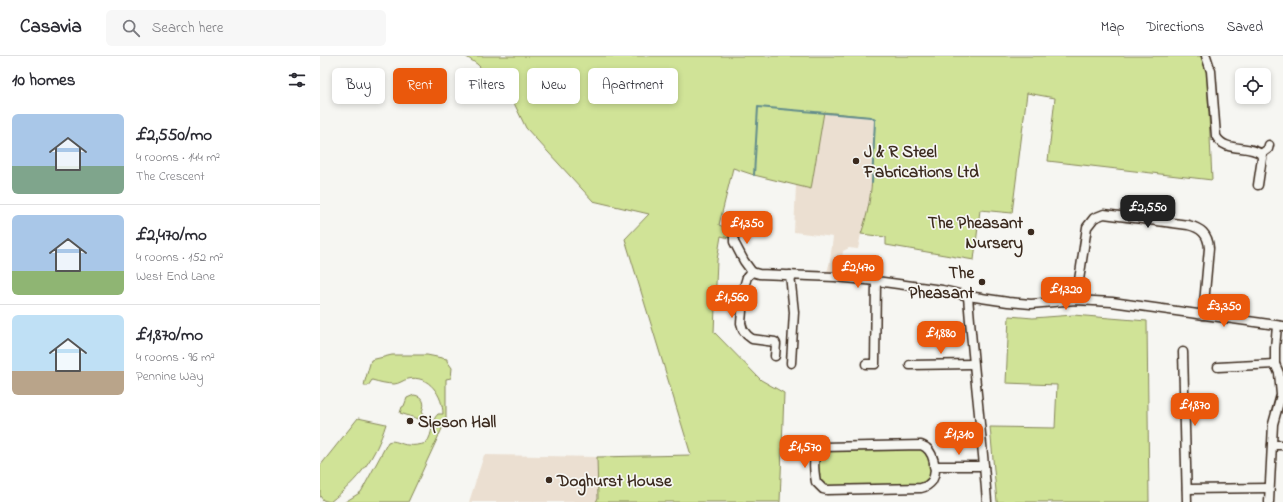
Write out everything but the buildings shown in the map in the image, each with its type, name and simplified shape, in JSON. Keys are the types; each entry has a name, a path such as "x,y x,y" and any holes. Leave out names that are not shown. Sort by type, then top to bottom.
{"street":[{"path":"1206,56 1211,71 1216,136 1218,140 1226,146 1255,150 1261,154 1262,158 1258,185"},
{"path":"1261,154 1268,149 1269,145"},
{"path":"1076,300 1087,227 1094,218 1099,215 1114,215 1188,225 1195,227 1205,234 1209,248 1203,315"},
{"path":"734,220 735,244 744,262 752,272 759,274 835,277 876,281 942,290 968,296 1008,302 1031,304 1076,300 1112,302 1280,326 1275,348 1275,364 1280,373 1281,395 1273,424 1269,502"},
{"path":"734,230 744,231"},
{"path":"752,272 747,277 744,287 741,323 743,330 752,339 775,342 775,356"},
{"path":"790,276 794,312 791,363"},
{"path":"866,364 874,364 876,281"},
{"path":"968,296 973,364 987,502"},
{"path":"1184,352 1187,502"},
{"path":"910,365 973,364"},
{"path":"1218,367 1275,364"},
{"path":"921,445 929,449 931,452 934,466 933,479 929,484 921,488 827,490 817,484 815,476 816,454 818,450 824,447 921,445"},
{"path":"1272,445 1283,445"},
{"path":"934,466 984,466"},
{"path":"1187,489 1269,488"}],"shaded area":[{"path":"758,107 871,117 875,120 872,183 866,220 858,249 849,248 843,251 840,272 827,272 833,237 794,232 796,185 754,175"},
{"path":"484,455 597,457 599,502 469,502"}],"green space":[{"path":"465,56 1201,56 1207,73 1212,180 1048,161 1055,98 1027,93 1012,213 980,210 974,260 886,245 886,237 861,234 871,192 875,120 871,117 824,112 811,189 754,175 733,168 719,225 729,229 729,238 721,236 717,260 714,332 761,380 784,393 780,502 596,502 598,498 597,457 691,455 625,239 649,214 593,201 526,128 514,104 519,104 519,68 481,68"},
{"path":"1073,315 1147,321 1149,502 997,502 990,427 1055,428 1057,385 1006,383 1009,316 1033,318"},
{"path":"392,355 427,355 447,359 452,368 451,378 446,379 446,420 408,502 345,502 361,492 388,442 393,441 405,445 419,445 426,443 430,436 434,420 438,414 443,414 437,394 428,383 422,380 416,378 408,379 394,384 372,380 368,386 364,386 371,360"},
{"path":"414,395 420,397 424,403 422,411 424,414 422,420 400,413 407,398"},
{"path":"358,418 386,424 377,448 365,468 349,485 330,502 323,500 320,496 320,466"},
{"path":"925,449 930,457 931,475 928,481 921,485 829,487 822,484 817,475 817,458 823,450"}],"waterway":[{"path":"754,175 758,107 871,117 875,120 872,183"}],"place":[{"name":"J & R Steel Fabrications Ltd","path":"856,161"},
{"name":"The Pheasant Nursery","path":"1031,232"},
{"name":"The Pheasant","path":"982,282"},
{"name":"Sipson Hall","path":"410,421"},
{"name":"Doghurst House","path":"549,480"}]}
